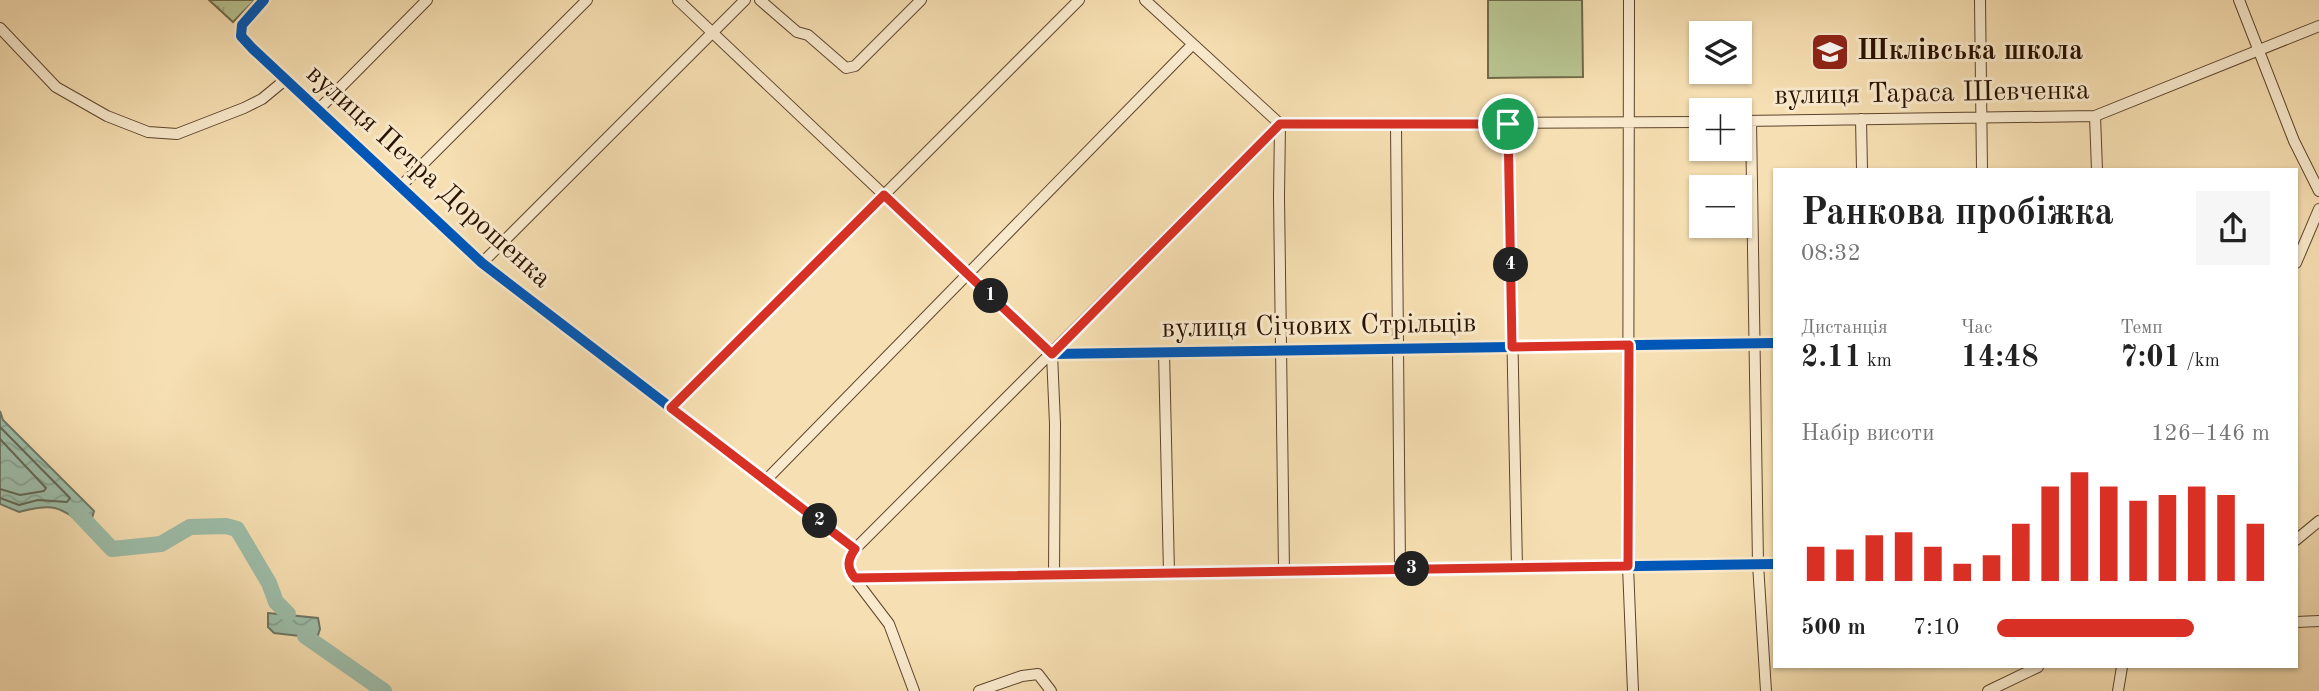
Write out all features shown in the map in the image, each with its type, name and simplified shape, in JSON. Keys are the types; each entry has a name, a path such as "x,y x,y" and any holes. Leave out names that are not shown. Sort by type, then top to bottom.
{"street":[{"name":"вулиця Петра Дорошенка","path":"264,0 247,18 241,30 242,36 285,80 400,187 482,263 855,549"},
{"path":"318,110 426,0"},
{"path":"400,187 587,0"},
{"path":"678,0 1052,354 1055,424 1054,575"},
{"path":"482,263 745,0"},
{"path":"760,0 797,32 808,35 842,67 850,68 921,0"},
{"path":"671,408 1079,0"},
{"path":"1145,0 1280,124 1689,121"},
{"path":"1629,0 1628,566 1633,691"},
{"path":"1980,0 1982,168"},
{"path":"2239,0 2294,141 2319,191"},
{"name":"вулиця Тараса Шевченка","path":"1752,121 2095,116 2319,26"},
{"path":"0,28 56,87 107,116 148,132 177,134 244,108 262,99 285,80"},
{"path":"766,480 1192,45"},
{"path":"2095,116 2097,168"},
{"path":"1861,119 1862,168"},
{"path":"1280,124 1284,571"},
{"path":"914,691 890,624 848,565 855,549 1280,124"},
{"path":"1508,124 1517,568"},
{"path":"1396,125 1400,569"},
{"path":"1752,161 1758,564 1766,691"},
{"path":"2298,258 2319,209"},
{"name":"вулиця Січових Стрільців","path":"1052,354 1773,343"},
{"path":"1164,352 1169,573"},
{"path":"2298,538 2319,521"},
{"path":"855,578 1773,564"},
{"path":"2298,622 2319,621"},
{"path":"1988,691 2036,668"},
{"path":"2118,691 2122,668"},
{"path":"979,691 1022,676 1038,674 1051,691"}],"green space":[{"path":"209,0 255,0 233,22"},
{"path":"1488,0 1582,0 1583,77 1488,78"}],"water":[{"path":"0,411 3,420 94,511 89,529 57,508 41,507 19,512 0,504"},
{"path":"268,613 318,618 320,629 317,638 274,633 268,627"}],"waterway":[{"path":"76,511 112,549 161,544 190,527 226,526 237,529 269,583 276,602 288,614"},
{"path":"305,636 384,691"}],"cycle path":[{"path":"264,0 242,25 241,36 253,49 482,263 855,549 849,563 854,578 1773,564"},
{"path":"1052,354 1773,343"}],"place":[{"name":"Шклівська школа","path":"1830,52"}],"route":[{"path":"1280,124 1508,124 1512,347 1629,345 1628,566 855,578 848,565 855,549 671,408 884,195 1052,354 1280,124"}]}
